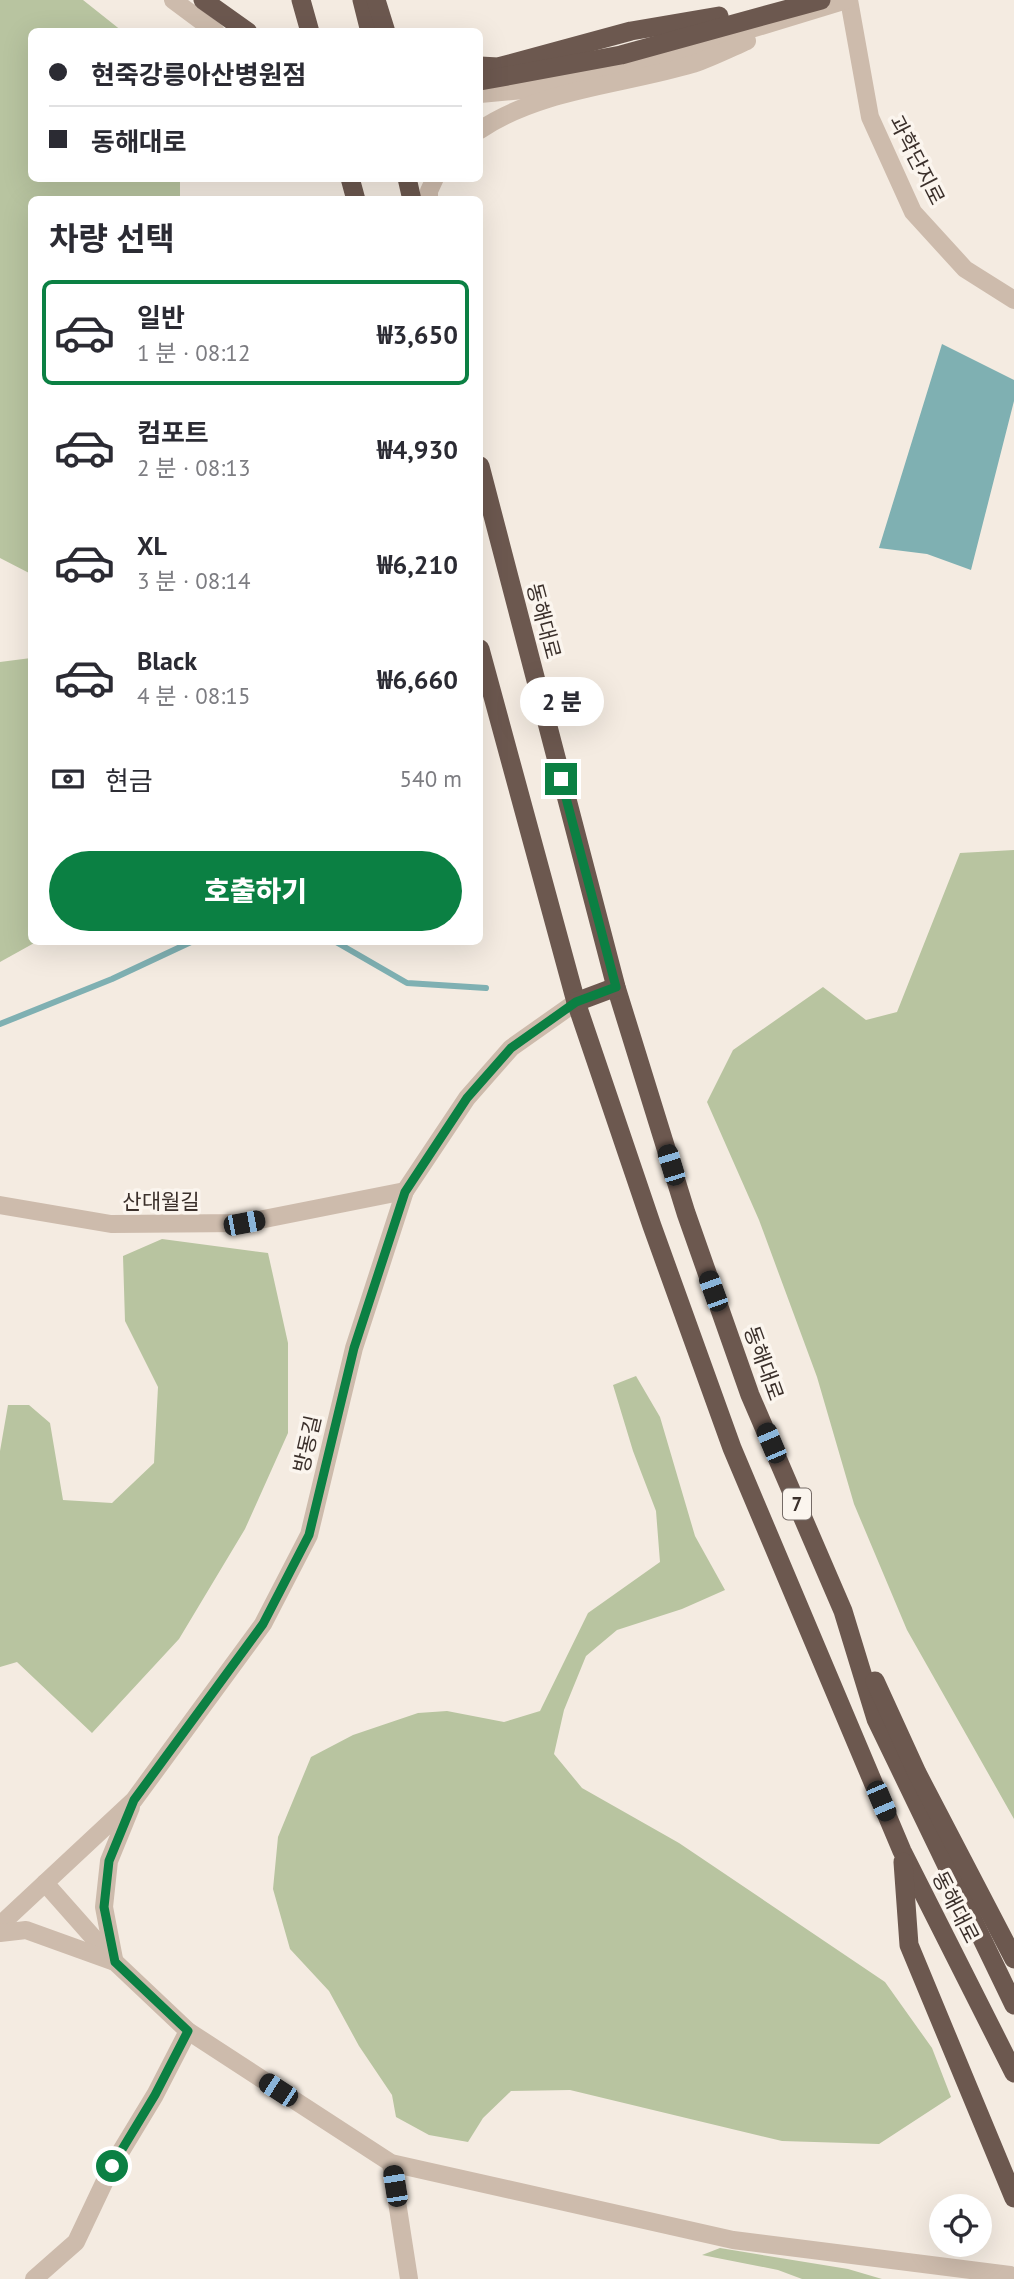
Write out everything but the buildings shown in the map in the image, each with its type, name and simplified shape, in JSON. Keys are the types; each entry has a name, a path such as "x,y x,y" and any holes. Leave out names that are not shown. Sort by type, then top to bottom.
{"highway":[{"path":"203,0 242,28"},
{"path":"301,0 309,28"},
{"path":"362,0 369,28"},
{"path":"376,0 385,28"},
{"path":"483,66 498,66 631,31 822,2"},
{"path":"483,80 621,55 822,2"},
{"name":"동해대로","path":"483,477 616,987 686,1213 750,1395 843,1611 876,1719 1014,2005"},
{"name":"동해대로","path":"483,660 576,1002 732,1448 902,1851 1014,2073"},
{"path":"576,1002 616,987"},
{"path":"843,1611 917,1773 1014,1958"},
{"path":"902,1851 909,1945 1014,2198"}],"street":[{"path":"173,0 211,28"},
{"path":"483,94 534,89 629,66 822,2 848,0"},
{"name":"과학단지로","path":"848,0 870,117 913,212 965,269 1014,300"},
{"path":"483,128 498,118 577,92 694,63 822,2"},
{"name":"방동길","path":"0,1925 134,1800 263,1624 309,1535 354,1348 405,1192 467,1098 511,1048 576,1002"},
{"name":"산대월길","path":"0,1205 111,1224 244,1223 405,1192"},
{"path":"115,1962 104,1907 109,1861 134,1800"},
{"path":"45,1883 115,1962 188,2031 391,2163 733,2240 987,2276 1011,2274"},
{"path":"0,1933 26,1930 115,1962"},
{"path":"34,2279 76,2242 112,2166 155,2095 188,2031"},
{"path":"391,2163 410,2279"}],"green space":[{"path":"0,0 83,0 118,28 28,28 28,182 180,182 180,196 28,196 28,572 0,558"},
{"path":"28,658 28,945 31,945 0,962 0,662"},
{"path":"1014,850 1014,1819 907,1630 854,1504 817,1377 759,1220 707,1102 733,1050 823,987 866,1020 897,1012 960,853"},
{"path":"162,1239 268,1253 288,1343 288,1433 245,1529 179,1639 92,1733 17,1662 0,1667 0,1451 8,1405 29,1405 50,1423 63,1500 112,1503 154,1463 158,1387 125,1321 123,1256"},
{"path":"636,1376 660,1417 695,1536 725,1590 682,1609 617,1630 586,1656 564,1710 554,1754 582,1788 679,1843 885,1982 932,2048 951,2097 879,2144 782,2141 570,2090 511,2091 483,2118 468,2142 429,2135 396,2117 392,2095 359,2046 329,1991 290,1949 273,1889 278,1837 311,1757 353,1735 418,1713 447,1711 504,1722 540,1711 588,1613 660,1562 656,1511 633,1451 613,1385"},
{"path":"720,2248 848,2269 882,2279 802,2279 778,2270 702,2255"}],"water":[{"path":"942,344 1014,380 1014,401 971,570 927,554 879,548"}],"waterway":[{"path":"0,1024 112,979 185,945"},
{"path":"341,945 407,983 486,988"}],"route":[{"path":"112,2166 155,2095 188,2031 115,1962 104,1907 109,1861 134,1800 263,1624 309,1535 354,1348 405,1192 467,1098 511,1048 576,1002 616,987 561,779"}]}
